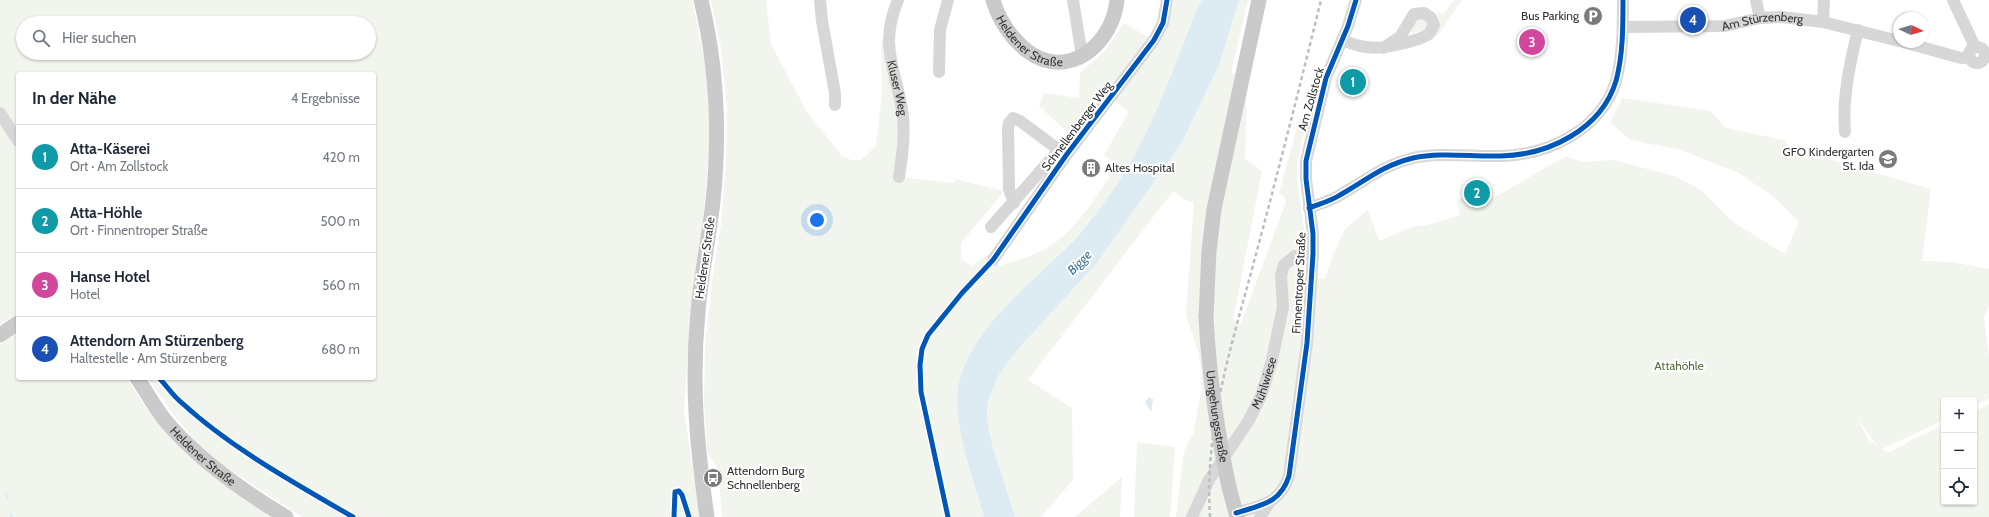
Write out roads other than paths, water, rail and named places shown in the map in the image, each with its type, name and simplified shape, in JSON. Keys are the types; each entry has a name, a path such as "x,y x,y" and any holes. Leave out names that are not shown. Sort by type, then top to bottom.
{"main road":[{"name":"Heldener Straße","path":"701,0 710,40 714,71 716,107 716,164 713,202 698,311 694,387 698,451 707,517"},
{"name":"Heldener Straße","path":"993,0 1003,22 1016,41 1033,54 1047,61 1059,62 1082,56 1095,48 1106,33 1115,15 1117,0"},
{"name":"Umgehungsstraße","path":"1237,515 1218,439 1210,377 1206,317 1209,251 1214,209 1259,0"},
{"path":"0,335 16,324"},
{"name":"Heldener Straße","path":"138,380 163,418 187,444 229,479 286,517"}],"street":[{"path":"820,0 822,20 835,93 835,105"},
{"name":"Kluser Weg","path":"898,0 891,18 888,35 889,48 903,118 904,141 899,177"},
{"path":"939,72 940,30 948,0"},
{"path":"1073,0 1082,56"},
{"name":"Schnellenberger Weg","path":"991,227 1063,152 1154,40 1163,23 1167,0"},
{"name":"Am Zollstock","path":"1309,208 1306,179 1308,146 1326,78 1342,40 1356,0"},
{"path":"1309,208 1340,196 1385,167 1413,158 1431,156 1516,155 1546,149 1572,136 1596,116 1615,82 1620,58 1623,27 1623,0"},
{"path":"1756,0 1760,18"},
{"path":"1823,22 1824,0"},
{"path":"1953,0 1973,52"},
{"path":"1342,40 1367,48 1383,48 1426,36 1431,32 1433,20 1429,15 1419,12 1414,14 1409,20 1400,38 1383,48"},
{"name":"Am Stürzenberg","path":"1623,27 1725,26 1760,18 1782,17 1823,22 1893,39"},
{"path":"1409,20 1406,36 1411,39 1418,39"},
{"path":"1845,132 1844,116 1850,66 1858,30"},
{"path":"1925,48 1961,58 1980,48 1984,51 1986,62"},
{"path":"0,113 16,138"},
{"name":"Schnellenberger Weg","path":"1014,203 1009,189 1009,123 1013,118 1020,120 1063,152"},
{"name":"Schnellenberger Weg","path":"993,260 1063,152"},
{"name":"Finnentroper Straße","path":"1237,515 1269,503 1280,495 1286,486 1290,471 1306,343 1313,254 1313,234 1309,208"},
{"name":"Mühlwiese","path":"1192,517 1209,480 1249,420 1262,396 1272,360 1283,307 1281,275 1284,265 1295,256 1313,254"},
{"path":"1260,517 1269,503"}],"water":[{"name":"Bigge","path":"1202,0 1239,0 1219,65 1182,142 1097,263 1018,349 998,376 987,404 987,420 992,444 1015,517 984,517 964,448 958,411 957,394 960,378 968,358 993,321 1025,287 1074,240 1101,207 1117,184 1132,160 1157,110 1198,6"},
{"path":"1149,397 1153,399 1151,412 1145,402"}],"waterway":[{"path":"6,494 7,498"}],"railway":[{"path":"1210,517 1209,484 1211,451 1222,386 1237,322 1264,226 1321,0"}],"place":[{"name":"Bus Parking","path":"1593,16"},
{"name":"Attendorn Am Stürzenberg","path":"1693,20"},
{"name":"Hanse Hotel","path":"1532,42"},
{"name":"Atta-Käserei","path":"1353,82"},
{"name":"GFO Kindergarten St. Ida","path":"1888,159"},
{"name":"Altes Hospital","path":"1091,168"},
{"name":"Atta-Höhle","path":"1477,193"},
{"name":"Attendorn Burg Schnellenberg","path":"713,478"}],"park label":[{"name":"Attahöhle","path":"1679,366"}]}
